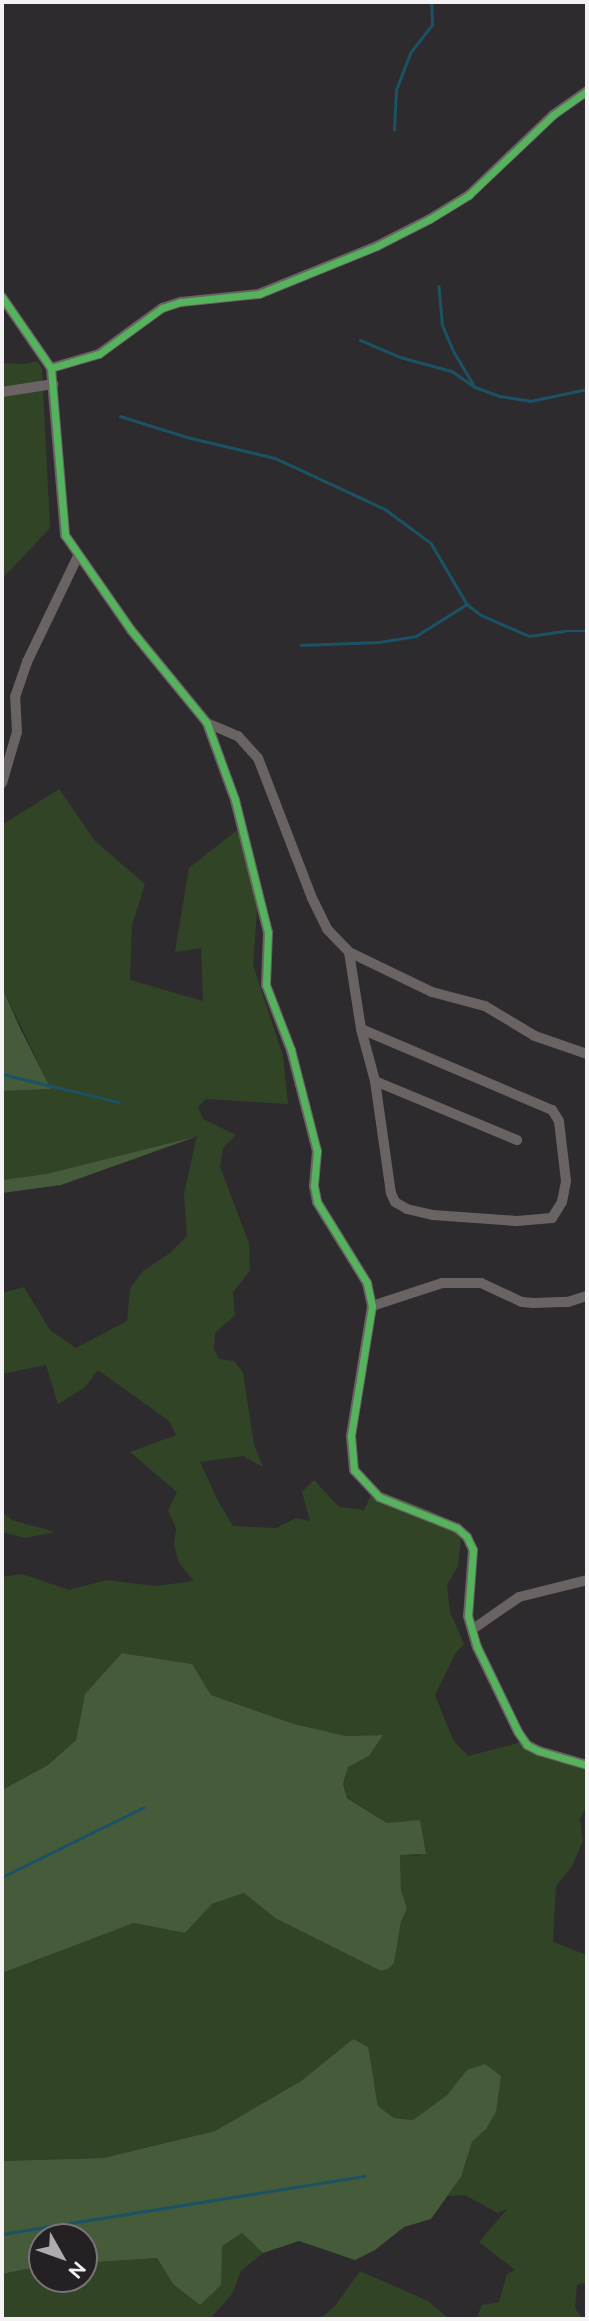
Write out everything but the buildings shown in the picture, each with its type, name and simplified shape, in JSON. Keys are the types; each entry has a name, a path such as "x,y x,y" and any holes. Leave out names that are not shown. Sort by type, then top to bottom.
{"street":[{"path":"51,368 99,354 162,308 181,302 259,294 377,246 430,219 469,195 553,115 587,91"},
{"path":"2,297 51,368 65,534 131,630 208,723 234,800 268,932 267,985 291,1050 317,1151 314,1186 317,1202 367,1283 372,1306 351,1436 354,1470 379,1497 457,1528 467,1537 472,1550 468,1616 477,1647 500,1696 527,1745 587,1765"},
{"path":"2,392 53,384"},
{"path":"2,783 17,732 15,697 27,662 78,556"},
{"path":"208,723 238,736 258,758 312,898 327,929 349,952 432,992 485,1006 535,1037 587,1054"},
{"path":"349,952 361,1030 375,1081 391,1193 401,1207 433,1215 517,1221 545,1220 555,1214 562,1202 566,1181 559,1121 552,1110 361,1030"},
{"path":"375,1081 517,1140"},
{"path":"372,1306 442,1283 481,1283 522,1302 568,1302 587,1296"},
{"path":"472,1629 519,1597 587,1580"}],"green space":[{"path":"37,361 42,368 50,528 2,579 2,363 26,364"},
{"path":"59,789 95,841 145,884 132,925 130,980 203,1001 201,948 175,952 189,868 237,830 258,897 253,965 283,1056 288,1104 206,1099 198,1107 203,1119 236,1135 223,1148 220,1167 249,1243 250,1271 233,1292 235,1315 215,1333 214,1349 219,1359 234,1361 243,1373 254,1445 263,1467 243,1456 200,1462 217,1499 233,1526 276,1528 296,1518 310,1521 302,1492 314,1480 339,1507 364,1510 374,1489 431,1511 450,1523 461,1540 458,1566 447,1585 450,1612 464,1644 455,1654 435,1695 453,1740 468,1756 522,1742 587,1762 587,1805 580,1819 583,1841 572,1866 556,1886 553,1942 587,1955 587,2282 577,2285 575,2307 582,2319 476,2319 482,2305 499,2302 507,2274 515,2270 479,2242 508,2208 498,2213 465,2195 448,2196 461,2177 472,2142 486,2129 467,2070 447,2095 413,2120 394,2118 378,2106 375,2086 353,2039 301,2081 215,2131 103,2158 2,2161 2,1973 134,1923 185,1933 212,1904 244,1893 275,1918 381,1971 394,1963 401,1922 407,1908 401,1890 400,1854 417,1856 425,1853 420,1821 387,1823 347,1797 343,1784 348,1767 369,1756 382,1735 346,1736 294,1724 211,1695 191,1664 123,1653 85,1694 76,1740 48,1765 2,1790 2,1577 22,1574 69,1590 106,1580 155,1586 194,1581 179,1563 174,1545 176,1528 168,1510 177,1492 130,1452 176,1435 169,1421 98,1370 84,1388 58,1404 46,1365 2,1374 2,1294 5,1292 24,1287 50,1330 76,1348 127,1321 130,1288 143,1271 170,1253 187,1236 184,1194 197,1136 46,1174 2,1180 2,1091 51,1089 2,987 2,825"},
{"path":"2,987 20,1028 51,1089 2,1091"},
{"path":"198,1136 61,1185 2,1193 2,1180 46,1174"},
{"path":"2,1512 12,1520 55,1532 25,1538 2,1532"},
{"path":"122,1653 192,1664 211,1695 294,1724 346,1736 383,1735 369,1756 348,1767 343,1784 347,1798 387,1823 420,1820 426,1854 400,1855 401,1890 407,1908 401,1922 394,1963 388,1969 381,1971 275,1918 244,1893 212,1904 185,1933 134,1923 2,1973 2,1790 48,1765 76,1740 85,1694"},
{"path":"353,2039 368,2047 378,2106 394,2118 413,2120 447,2095 467,2070 485,2064 501,2076 496,2112 486,2129 472,2142 461,2177 431,2219 404,2227 375,2250 355,2260 299,2241 263,2253 242,2233 222,2246 221,2285 200,2305 173,2284 157,2258 98,2262 98,2223 28,2223 28,2269 2,2274 2,2161 103,2158 215,2131 301,2081"},
{"path":"242,2233 263,2253 241,2271 232,2294 210,2319 2,2319 2,2274 28,2269 28,2293 98,2293 98,2262 157,2258 173,2284 221,2285 221,2246"},
{"path":"360,2271 428,2301 449,2319 320,2319 335,2306"}],"waterway":[{"path":"394,130 396,90 410,53 432,25 431,2"},
{"path":"439,286 442,324 454,352 473,384"},
{"path":"360,340 400,357 452,371 475,387 500,396 530,401 587,389"},
{"path":"120,416 187,437 275,458 385,509 431,543 467,604 481,615 529,636 587,631"},
{"path":"301,645 379,642 416,636 467,604"},
{"path":"2,1074 119,1102"},
{"path":"2,1877 144,1807"},
{"path":"2,2234 364,2176"}],"cycle path":[{"path":"51,368 99,354 162,308 181,302 259,294 377,246 430,219 469,195 553,115 587,91"},
{"path":"2,297 51,368 65,535 131,630 207,723 235,800 268,932 266,985 291,1050 317,1151 314,1186 317,1202 367,1283 372,1306 351,1436 354,1470 379,1497 457,1528 467,1537 473,1550 468,1616 477,1647 518,1732 527,1745 539,1751 587,1765"}]}
